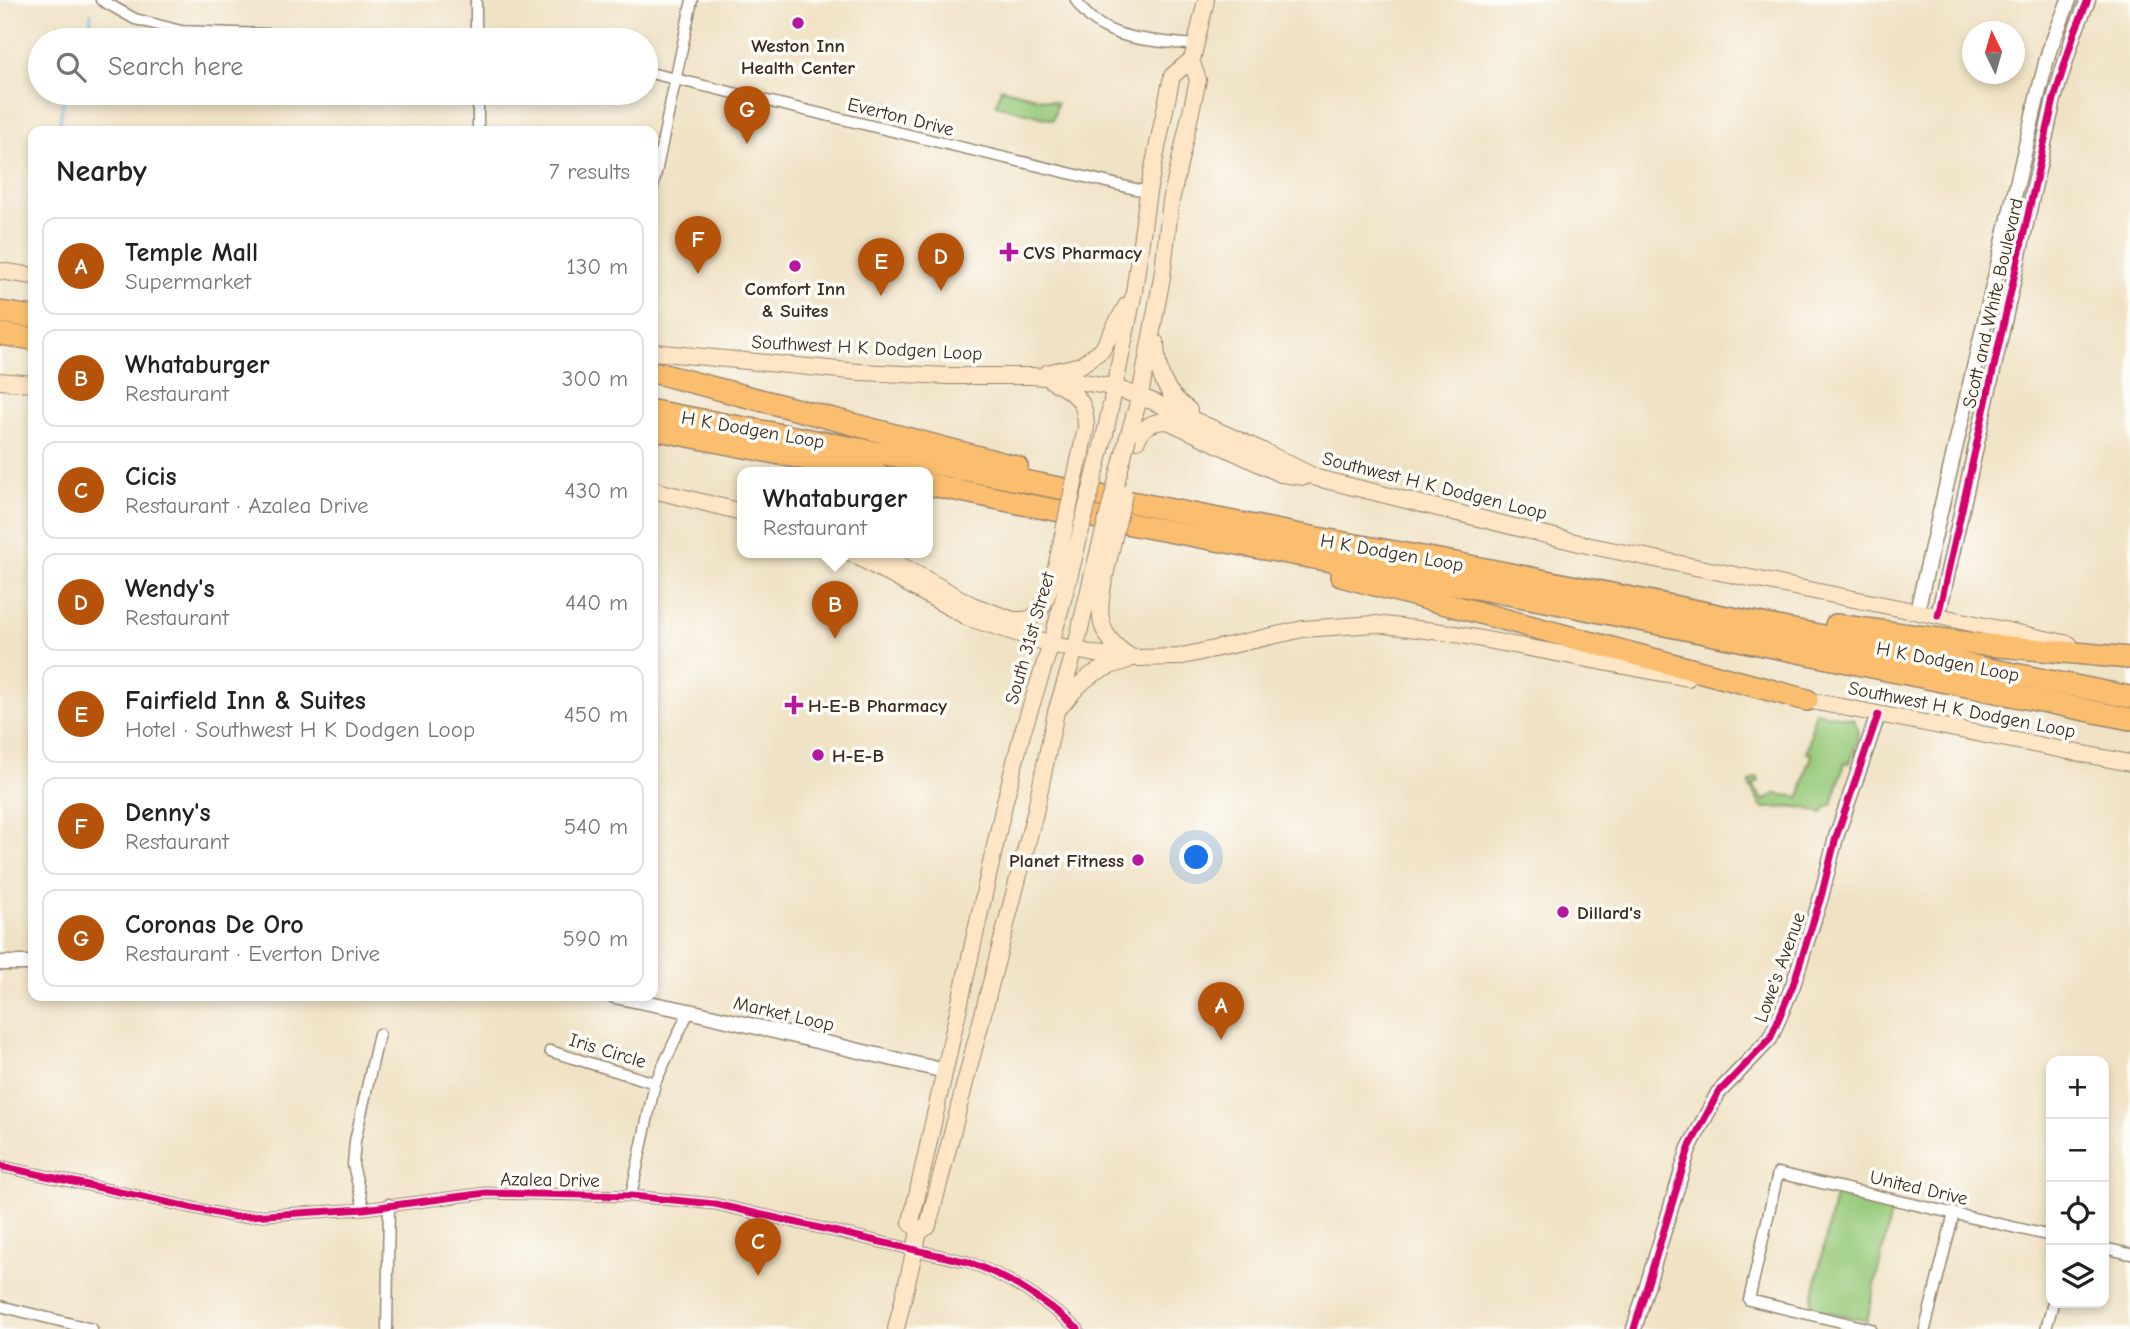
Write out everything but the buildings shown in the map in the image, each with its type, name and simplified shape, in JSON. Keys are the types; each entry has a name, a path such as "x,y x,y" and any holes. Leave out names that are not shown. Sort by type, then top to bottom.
{"highway":[{"path":"0,312 28,316"},
{"path":"0,334 28,338"},
{"path":"658,373 1060,478 1237,515 1294,534"},
{"name":"H K Dodgen Loop","path":"658,412 1437,559 2130,698"},
{"name":"H K Dodgen Loop","path":"658,430 847,467"},
{"path":"658,446 832,467"},
{"name":"H K Dodgen Loop","path":"933,485 1546,601 2130,719"},
{"path":"1028,505 1130,533 1325,572 1807,700"},
{"path":"1629,597 1976,644 2130,657"}],"main road":[{"name":"South 31st Street","path":"896,1329 919,1232 928,1226 1035,813 1056,712 1098,578 1132,439 1162,277 1171,201 1198,80 1193,54 1206,0"},
{"name":"South 31st Street","path":"919,1232 912,1222 1016,758 1051,644 1062,573 1105,434 1134,292 1148,192 1172,76 1193,54"},
{"path":"0,271 28,275"},
{"path":"1162,277 1155,339 1156,362 1175,401 1217,430"},
{"path":"1038,376 1081,365 1102,350 1134,292"},
{"name":"Southwest H K Dodgen Loop","path":"658,352 860,372 1038,376 1113,387 1217,430 1317,478 1591,546 2130,657"},
{"path":"888,558 972,605 1013,620 1030,619 1039,612 1062,573 1086,428 1086,412 1079,397 1038,376"},
{"path":"0,381 28,384"},
{"path":"1132,439 1145,427 1168,421 1281,474 1317,478"},
{"path":"658,491 737,511"},
{"name":"Southwest H K Dodgen Loop","path":"863,558 969,618 1051,644 1094,654 1178,657 1303,629 1376,624 1450,633 2130,763"},
{"path":"1098,578 1100,622 1117,648 1133,657"},
{"path":"1056,712 1090,674 1133,657"}],"street":[{"path":"101,0 135,19 170,28"},
{"path":"476,0 476,28"},
{"path":"658,162 692,0"},
{"path":"1076,0 1085,15 1099,26 1119,35 1193,54"},
{"name":"Scott and White Boulevard","path":"1917,611 2038,94 2049,51 2069,0"},
{"name":"Scott and White Boulevard","path":"1938,616 2054,99 2074,34 2088,0"},
{"name":"Everton Drive","path":"658,75 1148,192"},
{"path":"478,105 478,126"},
{"name":"Lowe's Avenue","path":"1634,1329 1689,1148 1718,1093 1770,1039 1793,985 1821,897 1836,837 1878,715"},
{"path":"0,963 28,964"},
{"name":"Market Loop","path":"639,1001 945,1071"},
{"path":"631,1196 655,1083 689,1011"},
{"path":"364,1209 353,1165 355,1141 379,1034"},
{"name":"Iris Circle","path":"550,1051 655,1083"},
{"name":"Azalea Drive","path":"0,1166 235,1217 364,1209 486,1193 631,1196 715,1204 968,1262 993,1271 1051,1306 1078,1329"},
{"name":"United Drive","path":"1810,1315 1749,1300 1778,1173 2046,1236"},
{"path":"387,1329 389,1204"},
{"path":"1926,1329 1954,1213"},
{"path":"2109,1249 2130,1254"},
{"path":"0,1306 92,1329"},
{"path":"2046,1329 2052,1308"},
{"path":"1806,1329 1810,1315 1871,1329"}],"green space":[{"path":"1001,88 1057,103 1053,120 996,105"},
{"path":"1815,712 1853,719 1856,724 1857,741 1854,752 1850,763 1845,762 1832,804 1825,808 1823,813 1802,807 1761,806 1749,785 1757,777 1759,781 1753,786 1764,801 1775,794 1800,797 1812,754 1807,753"},
{"path":"1836,1192 1893,1204 1867,1321 1810,1308"}],"waterway":[{"path":"90,28 91,13"},
{"path":"60,126 62,105"}],"cycle path":[{"path":"1938,616 2054,99 2074,34 2088,0"},
{"path":"1634,1329 1689,1148 1718,1093 1770,1039 1793,985 1821,897 1836,837 1878,715"},
{"path":"0,1166 235,1217 364,1209 486,1193 631,1196 715,1204 968,1262 1026,1291 1078,1329"}],"place":[{"name":"Weston Inn Health Center","path":"798,23"},
{"name":"Coronas De Oro","path":"747,144"},
{"name":"CVS Pharmacy","path":"1009,252"},
{"name":"Comfort Inn & Suites","path":"795,266"},
{"name":"Denny's","path":"698,274"},
{"name":"Wendy's","path":"941,291"},
{"name":"Fairfield Inn & Suites","path":"881,296"},
{"name":"Whataburger","path":"835,639"},
{"name":"H-E-B Pharmacy","path":"794,705"},
{"name":"H-E-B","path":"818,755"},
{"name":"Planet Fitness","path":"1138,860"},
{"name":"Dillard's","path":"1563,912"},
{"name":"Temple Mall","path":"1221,1040"},
{"name":"Cicis","path":"758,1276"}]}
